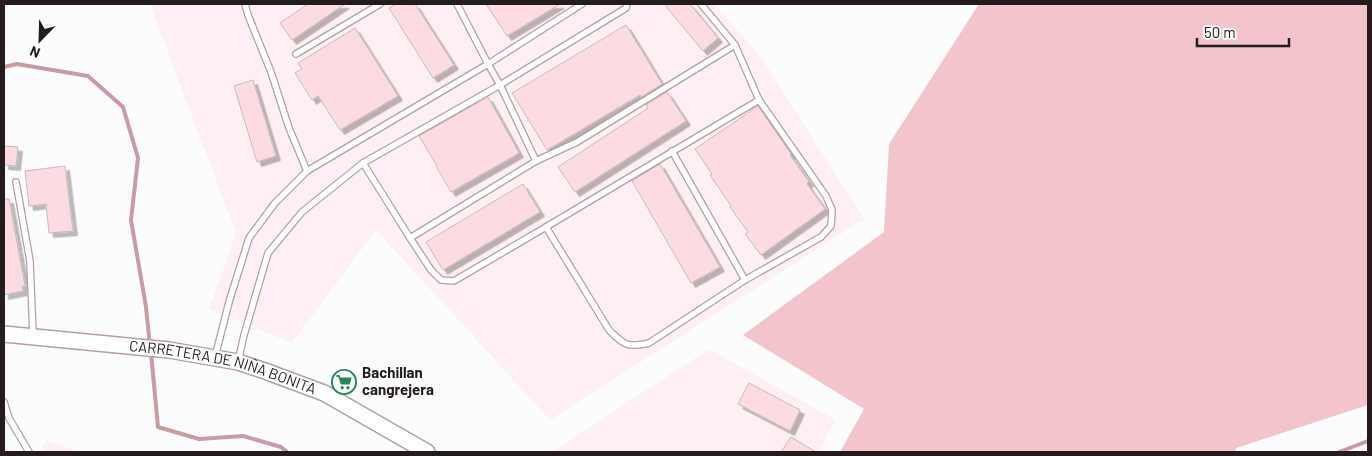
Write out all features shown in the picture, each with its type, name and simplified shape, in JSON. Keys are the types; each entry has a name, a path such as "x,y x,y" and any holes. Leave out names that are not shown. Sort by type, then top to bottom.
{"main road":[{"name":"CARRETERA DE NIÑA BONITA","path":"4,334 150,348 238,362 324,393 427,452"}],"lane":[{"path":"245,4 271,72 289,128 307,171"},
{"path":"296,54 380,4"},
{"path":"457,4 500,85 536,161"},
{"path":"215,357 229,302 249,238 275,203 307,171 488,64 582,4"},
{"path":"238,362 268,253 302,212 363,163 500,85 626,8 627,4"},
{"path":"546,227 609,330 622,343 635,346 649,343 745,280 820,237 831,226 832,210 826,196 759,100 735,46 701,4"},
{"path":"410,238 536,161 577,142 735,46"},
{"path":"363,163 431,270 441,280 454,281 759,100"},
{"path":"672,151 745,280"},
{"path":"16,182 30,261 33,337"},
{"path":"4,402 9,418 29,452"}],"shaded area":[{"path":"245,4 248,15 260,4 714,4 761,57 864,219 550,420 376,230 292,343 209,309 236,233 150,5"},
{"path":"979,4 1368,4 1368,405 1236,448 1235,452 840,452 864,409 743,335 884,232 889,144"},
{"path":"709,349 836,420 818,452 552,452"},
{"path":"46,440 81,452 41,452"}],"building":[{"path":"308,4 345,4 292,40 280,23"},
{"path":"396,4 415,4 454,65 433,78 389,8"},
{"path":"486,4 560,4 507,36"},
{"path":"664,4 690,4 718,38 703,51"},
{"path":"626,25 662,84 547,150 512,93"},
{"path":"355,28 398,96 340,130 318,96 312,100 295,73 302,69 298,63"},
{"path":"253,80 276,156 257,162 234,86"},
{"path":"667,92 686,121 575,192 558,167 648,108 646,105"},
{"path":"488,97 519,153 451,192 419,136"},
{"path":"758,106 825,209 761,255 745,234 748,232 730,207 710,175 712,174 695,149"},
{"path":"4,146 18,147 16,166 4,165"},
{"path":"660,164 720,267 691,283 632,181"},
{"path":"65,166 73,231 49,233 46,204 29,206 25,171"},
{"path":"523,184 540,212 443,270 426,242"},
{"path":"4,199 9,199 25,286 22,286 23,291 4,295"},
{"path":"749,383 800,410 790,431 738,404"},
{"path":"791,437 816,452 781,452"}],"waterway":[{"path":"4,67 17,64 88,76 123,107 138,158 131,220 146,307 150,346"},
{"path":"151,353 158,427 199,439 243,436 281,447 287,452"},
{"path":"1339,452 1368,441"}],"place":[{"name":"Bachillan cangrejera","path":"344,382"}]}
